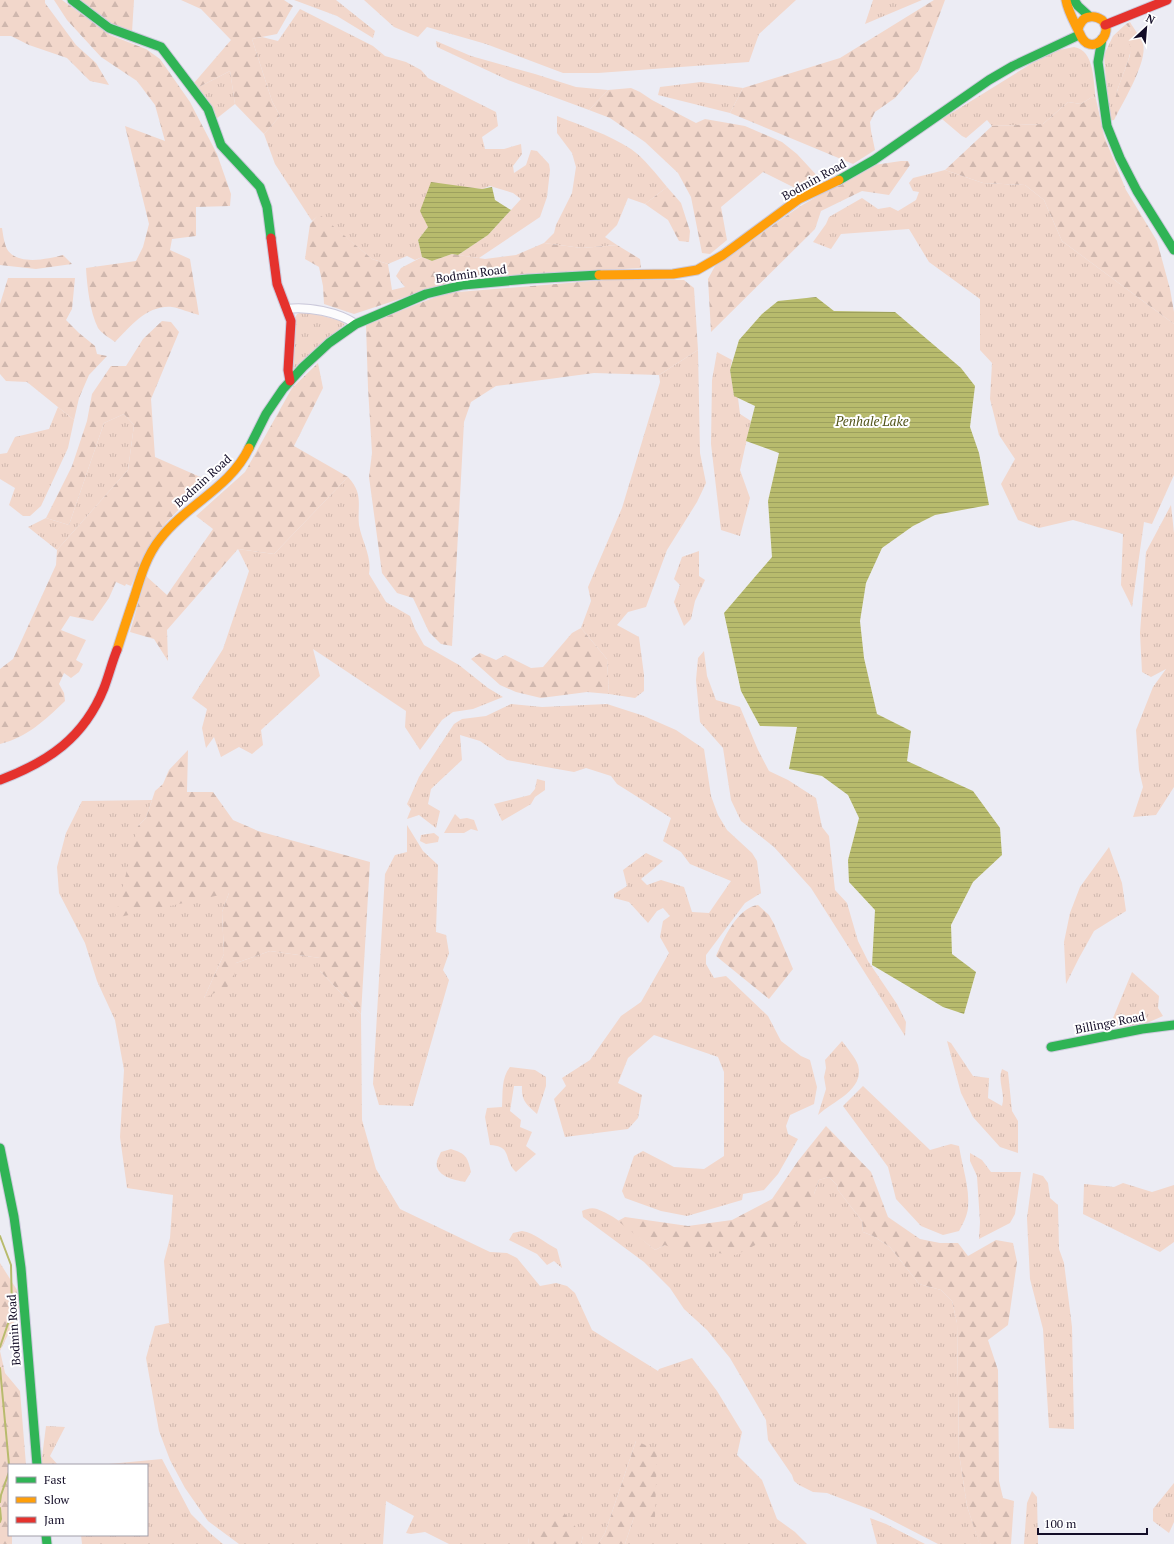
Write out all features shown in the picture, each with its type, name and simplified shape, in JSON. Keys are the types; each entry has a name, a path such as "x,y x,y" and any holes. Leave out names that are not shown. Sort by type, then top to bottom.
{"main road":[{"path":"72,0 109,28 161,47 208,109 221,145 250,174 263,193 267,207 277,284 290,316 291,328 288,370 290,381"},
{"path":"1066,0 1068,12 1099,53 1099,74 1107,126 1120,158 1137,191 1174,250"},
{"path":"1074,0 1089,16 1097,17 1105,25 1105,35 1089,39"},
{"path":"1105,25 1167,0"},
{"path":"1089,16 1081,21 1089,39 1099,74"},
{"name":"Bodmin Road","path":"0,780 25,770 52,755 66,744 84,725 104,688 144,570 154,547 168,529 237,469 244,459 271,406 290,381 329,343 356,324 426,294 463,285 588,275 674,274 697,270 723,255 799,199 839,180 874,160 989,80 1013,66 1089,39"},
{"name":"Billinge Road","path":"1051,1046 1142,1029 1174,1025"},
{"name":"Bodmin Road","path":"0,1148 12,1201 23,1285 37,1464"}],"street":[{"path":"287,308 301,307 317,310 344,318 356,324"}],"green space":[{"path":"0,0 45,0 45,3 76,45 96,63 109,85 90,81 67,58 29,45 11,36 0,36"},
{"path":"54,0 62,0 110,35 146,49 160,59 190,102 217,154 231,194 230,206 196,207 196,236 172,239 170,250 190,259 199,315 172,307 155,309 133,323 115,342 99,330 95,322 89,299 86,268 136,261 143,247 149,224 125,126 165,141 155,105 137,81 101,57 67,20"},
{"path":"80,0 134,0 132,32 110,25"},
{"path":"181,0 284,0 293,6 277,34 252,39 272,101 280,116 264,134 235,104 230,71 197,88 194,83 231,40 201,9"},
{"path":"294,0 336,0 375,31 373,38 337,16"},
{"path":"364,0 796,0 759,34 749,62 598,73 563,73 486,44 427,27 418,37 394,27"},
{"path":"873,0 922,0 865,24"},
{"path":"934,0 945,0 919,70 895,98 875,112 870,122 875,150 853,164 730,113 743,88 840,58"},
{"path":"300,9 373,46 385,56 406,62 421,70 428,78 496,112 498,126 482,137 485,149 504,149 521,144 522,154 513,166 514,173 526,165 531,150 537,151 549,164 550,170 547,197 540,217 479,258 458,255 488,235 521,199 513,193 490,186 482,189 431,183 428,227 418,240 422,257 415,260 407,256 388,264 372,259 319,215 312,221 275,164 264,134 280,116 272,101 252,39 262,37 278,41"},
{"path":"1130,22 1142,41 1144,51 1139,70 1116,116 1114,110 1116,95 1130,55 1131,31 1126,24"},
{"path":"1126,24 1131,31 1131,50 1117,91 1115,110 1116,116 1114,120 1109,121 1104,55 1113,36"},
{"path":"436,41 471,56 576,87 608,90 589,110 508,80 437,47"},
{"path":"1074,47 1081,49 1089,60 1092,68 1096,99 1092,97 1081,104 1068,102 1043,124 992,126 987,120 966,138 942,119 1042,57 1059,50"},
{"path":"230,71 235,104 216,119 197,88"},
{"path":"701,82 743,88 730,113 658,95 660,87"},
{"path":"631,88 696,123 705,119 745,126 782,142 797,154 821,180 803,192 763,172 721,207 727,240 710,254 702,253 691,197 678,173 645,142 610,118 589,110 608,90"},
{"path":"1092,97 1096,99 1104,136 1126,190 1157,241 1170,289 1174,312 1174,324 1062,241 1044,200 1025,185 983,183 945,170 992,126 1043,124 1068,102 1081,104"},
{"path":"557,116 604,135 631,149 655,172 667,187 645,204 628,198 617,225 605,237 617,245 582,248 544,243 554,233 556,225 572,193 576,167 572,153 557,133"},
{"path":"908,161 910,165 889,195 862,191 821,211 815,229 711,332 708,279 715,266 799,207 873,164"},
{"path":"945,170 983,183 1025,185 1044,200 1062,241 1174,324 1174,475 1152,524 1144,522 1132,607 1121,585 1123,534 1073,520 1039,528 1018,520 1001,484 1015,459 999,435 990,399 992,363 980,350 980,299 929,262 909,229 841,234 831,249 813,242 826,224 829,217 862,198 878,209 890,207 898,211 916,200 919,192 913,191 909,183 913,178"},
{"path":"667,187 681,203 690,231 689,242 679,241 668,220 645,204"},
{"path":"319,214 372,259 388,264 392,290 405,287 396,276 401,268 422,257 432,261 452,254 485,259 516,255 544,243 582,248 617,245 640,259 641,268 519,275 412,295 354,314 324,304 323,286 319,267 305,259 310,224"},
{"path":"0,228 2,228 7,249 18,258 33,260 63,255 72,264 36,269 0,265"},
{"path":"8,278 75,278 72,309 66,320 95,346 97,354 107,356 89,375 79,398 74,420 27,382 6,381 0,374 0,304"},
{"path":"604,280 684,280 694,288 698,350 659,375 594,373 496,386 471,402 464,422 452,646 441,644 429,632 413,598 397,593 382,573 369,477 372,453 366,324 446,293"},
{"path":"309,312 341,321 345,324 296,369 288,370 295,318 297,314"},
{"path":"162,321 171,322 179,332 151,399 155,457 207,480 166,523 147,550 131,586 126,584 125,586 116,582 109,598 93,621 70,616 61,630 86,640 76,660 83,664 79,672 71,678 64,673 59,684 64,693 65,701 36,727 19,737 0,744 0,669 13,659 56,565 57,550 128,470 134,425 124,414 104,423 69,525 46,518 72,466 87,421 92,394 111,366 126,366 143,339"},
{"path":"698,350 700,453 706,483 697,502 667,550 646,607 628,612 617,625 639,637 644,675 644,691 635,698 609,694 607,659 581,628 591,601 588,587 622,508 660,382 659,375"},
{"path":"717,352 732,360 730,370 734,395 738,398 740,414 751,421 740,470 750,498 740,536 721,530 711,444 712,380"},
{"path":"318,363 323,388 294,446 348,477 274,554 238,549 167,630 168,661 154,639 130,632 146,576 167,595 213,529 196,516 245,472 292,388"},
{"path":"58,407 74,420 68,448 41,506 30,516 23,516 9,505 15,488 0,479 0,454 7,453 15,437 49,429"},
{"path":"124,414 134,425 128,470 57,550 28,527 46,518 69,525 104,423"},
{"path":"348,477 353,483 358,495 359,525 368,555 370,567 369,574 386,602 410,616 424,645 459,665 488,688 503,697 473,709 453,712 442,720 420,750 405,727 406,711 313,649 320,676 261,730 263,745 252,754 239,747 221,757 214,737 206,748 202,728 207,709 192,698 223,649 249,571 238,549 274,554"},
{"path":"1171,505 1174,533 1174,787 1156,815 1133,817 1143,787 1139,770 1136,730 1153,687 1166,669 1151,677 1142,672 1140,633 1146,552"},
{"path":"699,551 699,576 705,580 695,601 691,619 684,626 674,602 680,585 674,579 682,557"},
{"path":"581,628 607,659 609,694 587,692 541,698 516,692 500,685 471,659 480,653 496,660 505,655 531,668 543,667 572,633"},
{"path":"704,651 707,676 716,700 740,707 758,750 769,771 788,780 816,798 822,827 829,836 835,890 847,903 858,941 868,961 897,1004 906,1022 905,1036 811,888 774,847 741,821 731,800 723,748 700,722 696,680 698,658"},
{"path":"511,704 542,707 607,704 644,716 676,730 704,749 711,796 718,815 727,830 752,853 757,861 761,893 745,903 706,955 706,964 714,978 726,976 768,1016 781,1041 801,1056 810,1060 817,1087 814,1104 790,1115 786,1126 788,1134 798,1139 778,1174 764,1190 743,1194 742,1200 687,1216 661,1211 625,1198 622,1191 634,1156 643,1151 674,1167 704,1169 724,1156 724,1072 718,1057 654,1035 628,1058 618,1083 642,1095 638,1118 628,1129 565,1137 554,1099 566,1086 562,1078 590,1060 621,1016 641,1002 669,953 660,937 663,921 670,916 663,908 657,911 648,923 629,902 614,898 614,894 627,886 623,870 646,853 663,861 641,879 647,885 661,880 684,887 692,912 709,913 731,881 690,864 681,852 663,841 671,818 617,784 611,776 586,768 574,772 507,760 480,741 460,735 462,760 431,789 428,804 440,811 436,828 419,815 407,819 411,809 407,804 419,777 454,724 462,719 486,716"},
{"path":"188,750 187,792 213,792 233,820 258,831 370,862 361,1014 320,971 320,958 270,951 236,963 233,984 204,998 224,954 222,912 229,893 115,918 138,826 146,818 155,791 163,784 169,770"},
{"path":"537,779 545,781 545,790 535,797 531,804 502,821 494,804 530,795 535,789"},
{"path":"152,800 146,818 138,826 229,893 222,912 224,954 204,998 236,963 270,951 320,958 320,971 361,1014 362,1120 376,1169 400,1209 490,1252 507,1253 517,1258 540,1286 556,1283 567,1286 575,1293 592,1330 658,1371 659,1369 692,1358 717,1391 742,1432 737,1455 762,1480 777,1519 795,1532 807,1544 625,1544 634,1517 655,1517 636,1441 605,1533 598,1544 581,1544 583,1536 529,1538 528,1544 449,1544 425,1532 411,1534 406,1533 414,1516 386,1501 383,1544 239,1544 208,1521 185,1488 170,1460 159,1431 146,1358 155,1326 169,1323 164,1261 170,1238 173,1195 127,1188 120,1137 124,1070 115,1020 97,981 85,943 59,893 57,867 66,833 82,801"},
{"path":"455,814 460,819 467,818 474,820 478,831 471,829 464,833 444,833"},
{"path":"407,825 423,851 438,865 436,932 446,935 449,953 443,970 449,980 413,1106 379,1105 373,1084 385,874 395,855 407,852"},
{"path":"434,833 439,837 438,842 426,844 420,841 421,835"},
{"path":"1109,847 1122,883 1126,911 1094,931 1066,984 1064,942 1070,913 1080,887"},
{"path":"758,905 769,915 774,924 793,969 769,999 716,956 732,925 750,907"},
{"path":"1132,972 1159,996 1158,1008 1163,1016 1147,1023 1120,1029 1113,1018"},
{"path":"842,1041 858,1065 859,1074 857,1081 846,1094 818,1115 826,1089 824,1077 826,1068 825,1060"},
{"path":"947,1041 951,1043 973,1076 989,1078 988,1098 1002,1106 1003,1097 1000,1078 1002,1069 1008,1072 1012,1111 1018,1121 1018,1153 1000,1147 973,1117 961,1093"},
{"path":"510,1067 535,1070 546,1077 546,1086 537,1114 524,1099 522,1086 514,1086 510,1111 521,1120 520,1127 532,1132 526,1146 536,1154 516,1172 512,1167 505,1151 497,1146 490,1145 485,1117 487,1108 502,1107 505,1076"},
{"path":"863,1086 930,1150 951,1144 959,1146 967,1185 968,1208 967,1214 959,1231 943,1235 921,1226 896,1199 888,1167 843,1106"},
{"path":"826,1126 871,1172 888,1217 920,1239 940,1243 958,1243 968,1256 996,1240 1013,1243 1017,1262 1008,1325 988,1340 998,1370 999,1481 1003,1498 1014,1501 1011,1544 979,1543 967,1506 959,1453 957,1323 952,1301 941,1290 919,1284 890,1247 873,1236 863,1232 862,1221 838,1190 837,1185 829,1177 819,1180 814,1194 796,1224 736,1255 672,1248 665,1245 655,1250 618,1221 625,1217 688,1226 732,1220 772,1199 798,1161"},
{"path":"451,1149 460,1152 467,1159 471,1172 465,1182 442,1174 437,1166 437,1161 441,1152"},
{"path":"970,1153 982,1160 991,1172 1021,1172 1015,1214 1010,1223 979,1239 980,1222 977,1176 970,1161"},
{"path":"1033,1173 1043,1176 1048,1183 1050,1198 1058,1205 1059,1249 1064,1263 1072,1327 1074,1429 1049,1428 1043,1329 1030,1279 1027,1218"},
{"path":"829,1177 837,1185 838,1190 862,1221 863,1232 873,1236 890,1247 919,1284 941,1290 952,1301 957,1323 959,1453 967,1506 981,1544 938,1544 874,1511 827,1493 813,1492 794,1481 792,1475 768,1440 766,1420 730,1358 707,1330 684,1309 670,1288 644,1262 583,1217 582,1211 593,1208 605,1212 628,1227 655,1250 665,1245 814,1194 819,1180"},
{"path":"1123,1183 1152,1192 1174,1185 1174,1242 1160,1252 1083,1214 1084,1184 1114,1187"},
{"path":"522,1231 536,1236 557,1249 562,1268 554,1261 547,1265 537,1254 509,1240 513,1233"},
{"path":"0,1263 17,1290 19,1306 16,1318 0,1351"},
{"path":"0,1351 5,1373 20,1391 26,1464 8,1464 8,1536 12,1536 12,1544 0,1544"},
{"path":"46,1426 65,1427 50,1456 57,1464 41,1464"},
{"path":"636,1441 657,1450 655,1517 634,1517 625,1544 598,1544 605,1533"},
{"path":"162,1459 191,1514 223,1544 82,1544 81,1536 148,1536 148,1464 109,1464"},
{"path":"1174,1483 1174,1522 1169,1533 1153,1521 1153,1509"},
{"path":"1032,1491 1037,1497 1038,1544 1024,1544 1027,1503"},
{"path":"560,1508 583,1536 581,1544 528,1544 529,1538"},
{"path":"870,1518 886,1524 925,1544 877,1544"}],"water":[{"path":"431,182 482,189 492,187 495,200 511,210 488,235 458,255 452,254 432,261 422,257 418,240 428,227 420,211"},
{"name":"Penhale Lake","path":"816,297 834,311 895,312 961,368 975,386 970,427 979,453 989,505 935,515 913,526 882,548 866,583 860,621 864,658 877,714 911,731 907,761 973,791 1000,828 1002,855 973,882 951,925 952,954 976,972 964,1014 943,1007 872,965 875,910 849,882 848,860 859,818 848,795 822,776 789,769 797,727 760,726 741,691 724,613 772,557 768,501 779,453 746,441 755,406 734,396 730,370 739,340 762,314 778,301"}],"waterway":[{"path":"0,1236 11,1265 12,1312 0,1347"},
{"path":"0,1368 9,1464"},
{"path":"0,1502 8,1475"},
{"path":"0,1508 0,1522"}],"traffic: fast":[{"path":"72,0 109,28 161,47 208,109 221,145 260,187 267,207 271,238"},
{"path":"1074,0 1089,16"},
{"path":"839,180 874,160 989,80 1013,66 1079,35"},
{"path":"1102,39 1098,62 1107,126 1120,158 1137,191 1174,250"},
{"path":"249,448 266,414 283,389 303,367 329,343 356,324 426,294 463,285 528,279 599,275"},
{"path":"1051,1047 1142,1029 1174,1025"},
{"path":"0,1148 14,1217 21,1268 37,1464"},
{"path":"46,1536 47,1544"}],"traffic: slow":[{"path":"1066,0 1068,9 1080,34 1084,41 1090,44 1095,44 1104,37 1106,31 1102,20 1093,17 1084,19 1078,29"},
{"path":"599,275 673,274 697,270 723,255 799,199 839,180"},
{"path":"117,650 142,573 155,545 171,527 231,474 241,462 249,448"}],"traffic: jam":[{"path":"1105,25 1167,0"},
{"path":"271,238 277,284 291,321 288,370 290,381"},
{"path":"0,780 34,765 49,756 75,734 96,706 117,650"}]}
